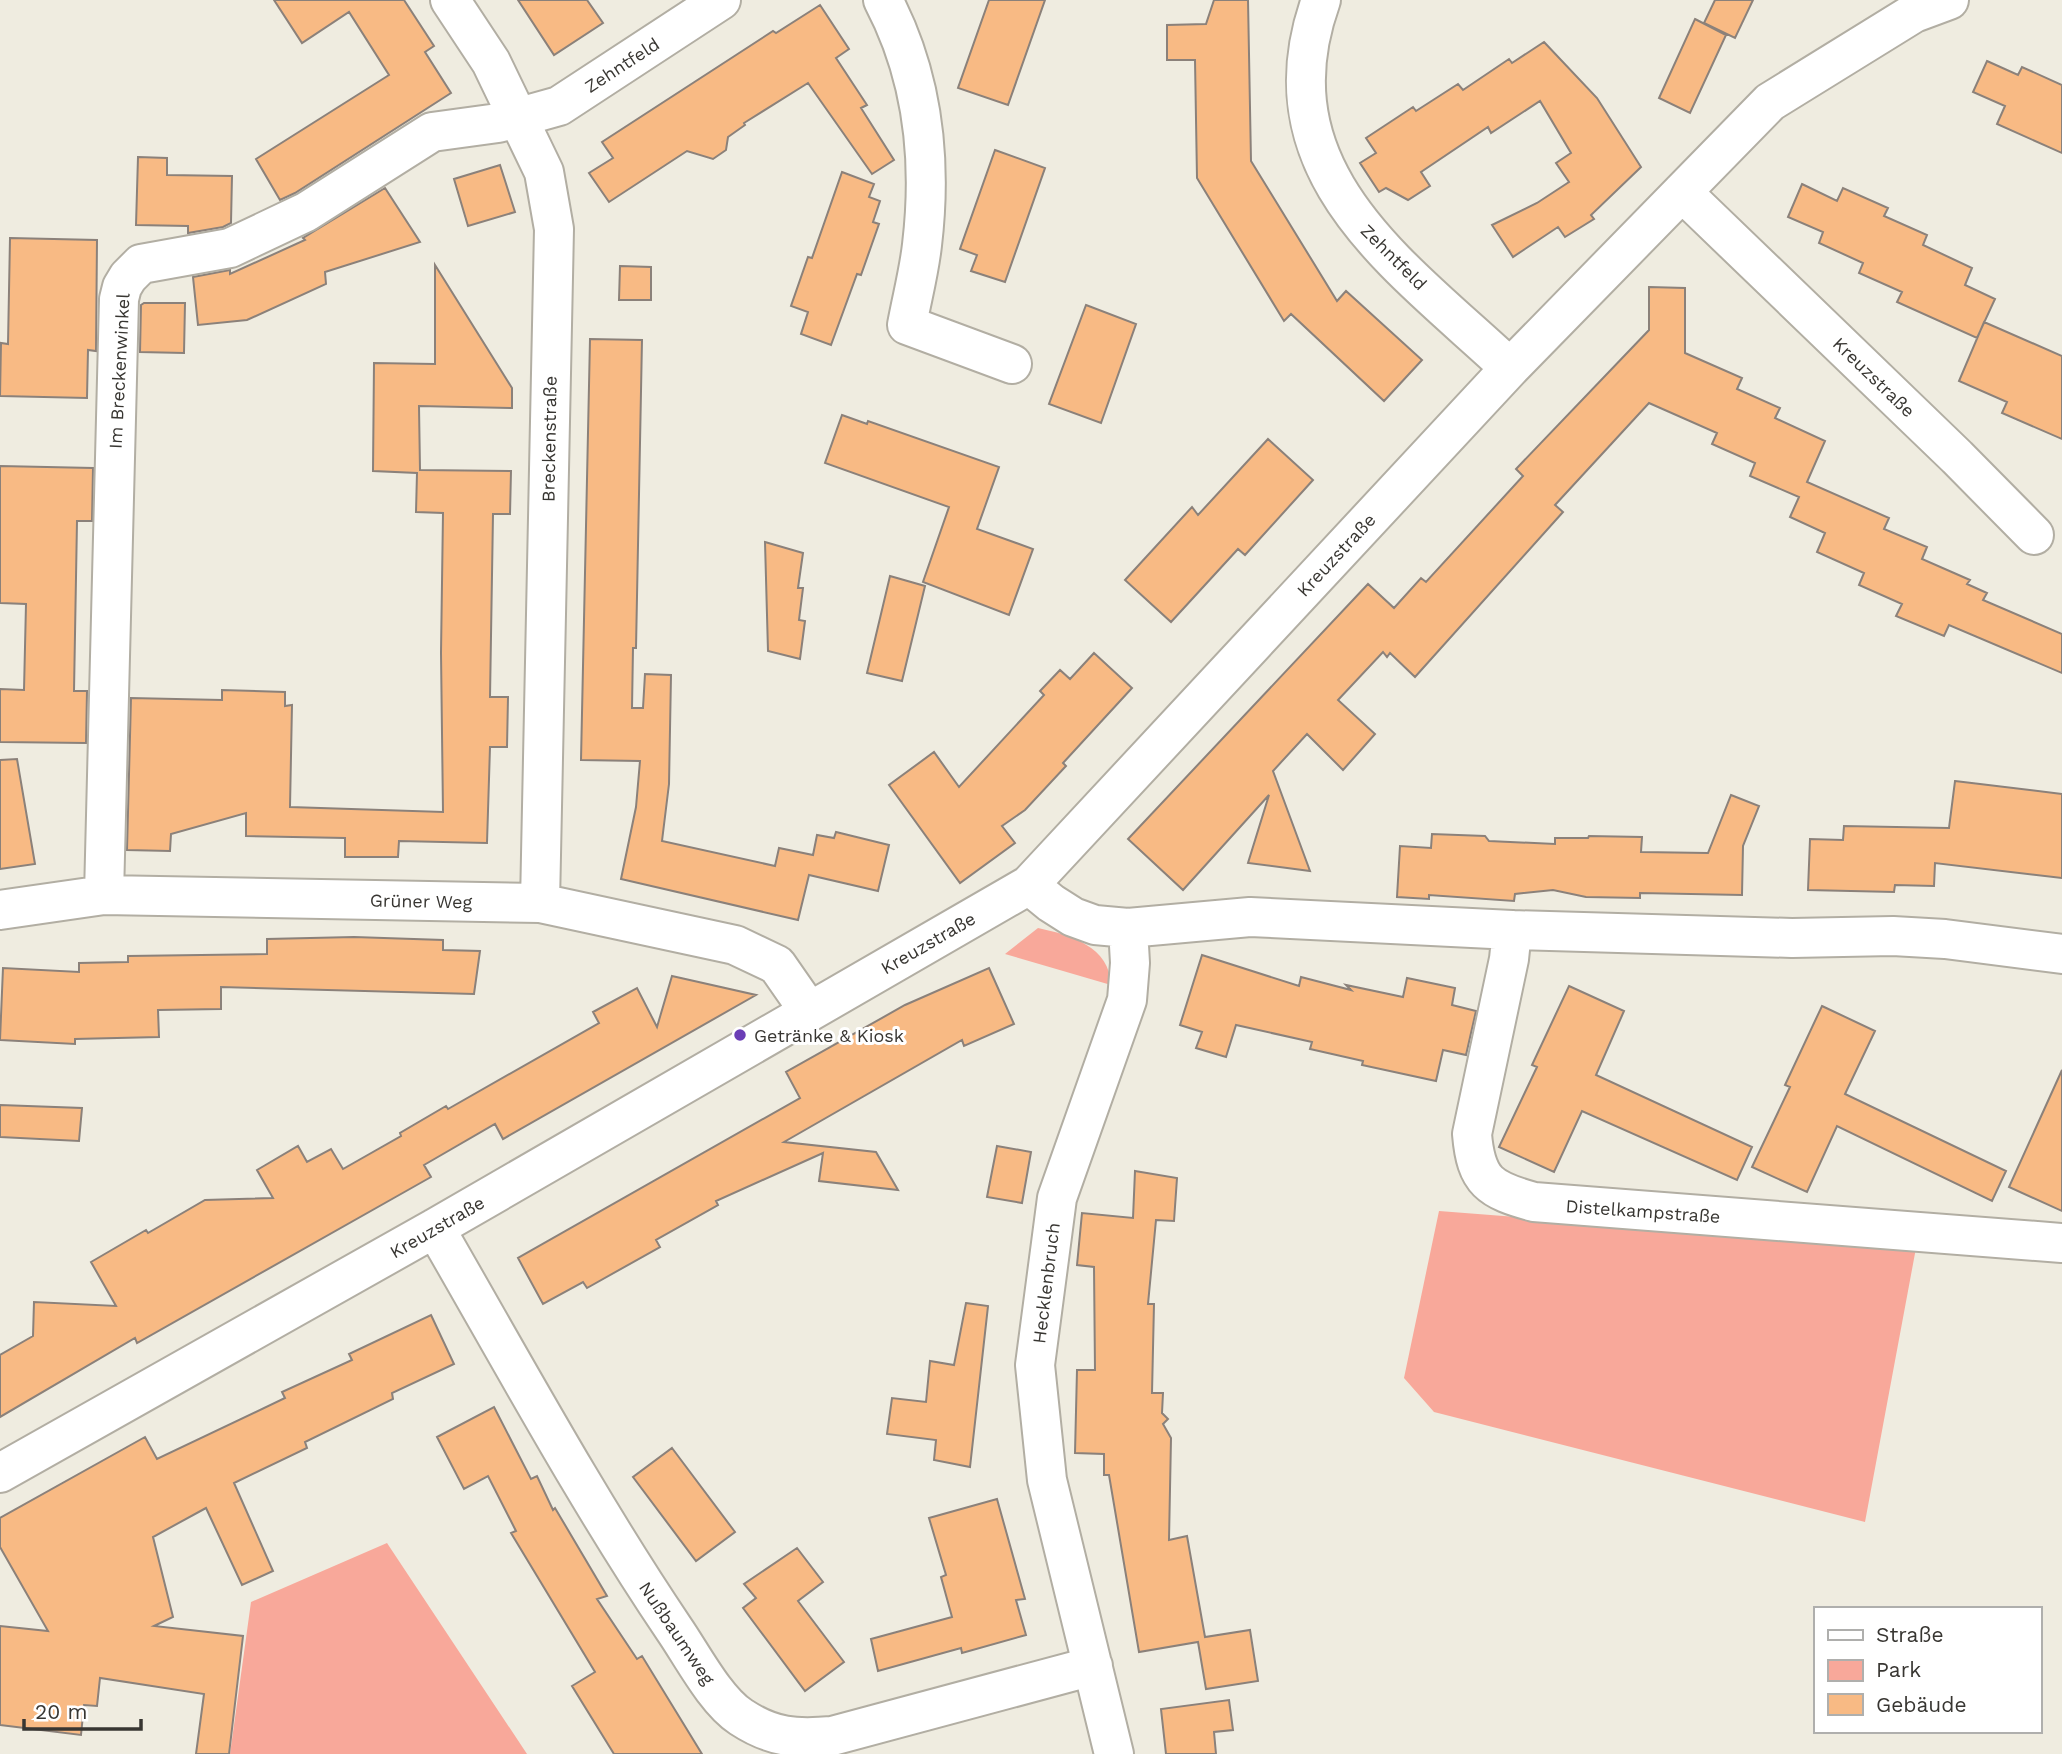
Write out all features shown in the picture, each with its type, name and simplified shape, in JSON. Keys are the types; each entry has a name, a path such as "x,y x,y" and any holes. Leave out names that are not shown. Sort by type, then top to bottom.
{"street":[{"name":"Breckenstraße","path":"450,0 491,62 544,172 554,229 540,903"},
{"name":"Zehntfeld","path":"518,117 559,106 721,0"},
{"path":"883,0 905,50 916,87 924,139 926,172 922,246 907,325 1012,364"},
{"name":"Zehntfeld","path":"1321,0 1306,68 1308,123 1332,184 1372,239 1510,368"},
{"name":"Kreuzstraße","path":"0,1473 436,1228 1029,885 1510,368 1770,102 1923,4"},
{"name":"Im Breckenwinkel","path":"104,895 119,299 122,287 141,264 230,248 306,212 432,132 498,123 518,117"},
{"name":"Kreuzstraße","path":"1682,192 2034,535"},
{"path":"1029,885 1073,917 1095,925 1128,928 1250,917 1512,930 1791,938 1893,936 1945,939 2062,954"},
{"name":"Grüner Weg","path":"0,910 104,895 540,903 735,945 777,965 809,1011"},
{"name":"Hecklenbruch","path":"1114,1754 1047,1480 1035,1365 1057,1198 1127,1000 1130,962 1128,928"},
{"name":"Distelkampstraße","path":"1512,930 1509,959 1472,1134 1474,1161 1488,1182 1507,1195 1534,1202 2062,1243"},
{"name":"Nußbaumweg","path":"436,1228 622,1551 718,1694 740,1716 769,1731 799,1739 832,1736 1093,1666"}],"green space":[{"path":"1038,928 1075,939 1096,952 1109,972 1111,985 1005,954"},
{"path":"1439,1211 1916,1248 1865,1522 1434,1412 1404,1378"},
{"path":"387,1543 527,1754 230,1754 251,1602"}],"building":[{"path":"274,0 404,0 434,46 425,52 451,93 280,200 256,159 389,75 349,12 302,43"},
{"path":"518,0 587,0 603,23 554,55"},
{"path":"989,0 1045,0 1008,105 958,88"},
{"path":"1214,0 1248,0 1251,161 1337,301 1346,291 1422,360 1384,401 1291,314 1284,321 1197,178 1195,60 1167,60 1167,25 1206,24"},
{"path":"1715,0 1753,0 1735,38 1704,23"},
{"path":"820,5 849,49 836,58 867,105 861,108 894,160 872,174 808,83 744,123 745,125 728,137 726,150 713,159 687,151 609,202 589,173 613,158 602,142 773,31 776,33"},
{"path":"1695,19 1726,35 1690,113 1659,98"},
{"path":"1544,42 1597,98 1641,167 1591,215 1594,219 1565,237 1558,227 1513,257 1492,225 1537,203 1569,182 1556,163 1571,153 1540,101 1491,133 1488,127 1421,172 1430,186 1408,200 1386,188 1379,192 1360,163 1376,153 1366,138 1413,107 1416,111 1458,84 1463,90 1509,59 1512,63"},
{"path":"1987,61 2018,75 2022,67 2062,85 2062,153 1997,124 2005,106 1973,92"},
{"path":"995,150 1045,168 1005,282 971,271 977,255 960,249"},
{"path":"138,157 167,158 167,175 232,176 231,223 188,233 188,226 136,225"},
{"path":"500,165 515,212 468,226 454,179"},
{"path":"842,172 874,184 869,197 880,201 873,222 879,224 831,345 801,334 808,312 791,306 808,257 812,258"},
{"path":"1802,184 1837,201 1843,188 1888,208 1884,216 1927,235 1923,245 1972,268 1965,285 1995,299 1977,338 1897,302 1902,292 1859,273 1863,263 1819,243 1823,232 1788,217"},
{"path":"385,188 420,242 325,272 326,284 247,320 198,325 193,277 230,270 230,274 305,240 303,238"},
{"path":"10,238 97,240 96,351 88,350 87,398 0,396 1,343 8,344"},
{"path":"435,265 512,388 512,408 419,406 420,470 511,471 510,514 493,514 490,697 508,697 507,747 490,747 487,843 399,841 398,857 345,857 345,838 246,836 246,813 171,834 170,851 127,850 131,698 222,700 222,690 285,692 285,706 292,705 290,807 443,812 443,513 416,512 417,473 373,471 374,363 435,364"},
{"path":"620,266 651,267 651,300 619,300"},
{"path":"1649,287 1685,288 1685,353 1742,378 1737,389 1780,408 1775,418 1825,441 1807,482 1889,518 1884,529 1927,547 1922,559 1970,580 1967,584 1987,593 1983,600 2062,634 2062,673 1949,625 1944,636 1896,616 1902,604 1859,585 1864,573 1817,552 1825,533 1790,517 1799,497 1750,476 1755,463 1712,444 1717,433 1649,403 1555,505 1563,512 1415,677 1390,653 1387,657 1383,652 1338,700 1375,734 1343,770 1307,734 1273,771 1310,871 1248,863 1269,795 1183,890 1128,839 1368,584 1394,608 1421,578 1426,582 1523,476 1516,469 1649,330"},
{"path":"185,303 184,353 140,352 141,305"},
{"path":"1086,305 1136,324 1101,423 1049,404"},
{"path":"1984,322 2062,356 2062,439 2002,413 2007,402 1959,381"},
{"path":"590,339 642,340 636,648 633,648 632,708 643,708 645,674 671,675 669,784 662,841 775,866 779,848 813,855 817,835 834,838 836,832 889,845 878,891 809,875 798,920 621,879 636,807 640,761 581,760"},
{"path":"842,415 867,424 868,421 999,467 977,529 1033,549 1009,615 923,582 949,507 825,463"},
{"path":"1268,439 1313,480 1245,555 1238,549 1171,622 1125,580 1192,507 1198,515"},
{"path":"0,466 93,468 92,521 77,521 74,691 87,691 86,743 0,742 0,689 24,690 26,604 0,603"},
{"path":"765,542 803,553 798,588 803,588 799,620 805,621 800,659 768,651"},
{"path":"890,576 925,586 902,681 867,673"},
{"path":"1094,653 1132,688 1063,763 1066,766 1025,810 1002,826 1015,843 960,883 889,785 934,752 959,787 1044,695 1040,691 1060,670 1070,679"},
{"path":"17,759 35,864 0,869 0,760"},
{"path":"1955,781 2062,794 2062,878 1935,863 1934,886 1895,885 1894,892 1808,890 1810,839 1843,840 1844,826 1949,828"},
{"path":"1731,795 1759,806 1743,846 1742,895 1640,893 1640,898 1586,897 1553,890 1515,894 1514,901 1429,895 1429,899 1397,897 1400,846 1431,848 1432,834 1485,836 1489,841 1555,844 1555,838 1642,837 1641,852 1708,853"},
{"path":"354,937 443,940 443,950 480,951 474,994 221,987 221,1009 158,1010 159,1037 75,1039 75,1044 0,1040 3,968 79,972 79,963 128,962 128,956 267,954 267,939"},
{"path":"1202,955 1299,986 1301,977 1351,990 1346,985 1403,997 1407,978 1455,988 1452,1005 1476,1011 1466,1055 1443,1050 1436,1081 1362,1065 1363,1061 1310,1049 1312,1042 1236,1025 1226,1057 1196,1048 1202,1032 1180,1025"},
{"path":"989,968 1014,1024 964,1046 962,1040 784,1142 876,1152 898,1190 819,1181 823,1153 716,1201 718,1205 656,1240 660,1247 587,1288 583,1282 543,1304 518,1258 800,1098 786,1072 905,1005"},
{"path":"672,976 756,995 503,1139 495,1124 424,1165 431,1177 137,1343 135,1338 0,1417 0,1355 33,1336 34,1302 116,1306 91,1262 205,1200 273,1198 257,1170 298,1146 307,1162 331,1149 343,1169 401,1136 400,1133 446,1106 448,1109 599,1023 593,1012 637,988 657,1027"},
{"path":"1569,986 1624,1011 1596,1075 1752,1147 1737,1180 1582,1111 1554,1172 1499,1147 1537,1067 1532,1065"},
{"path":"1822,1006 1875,1031 1845,1094 2006,1171 1992,1201 1837,1126 1807,1192 1752,1167 1790,1087 1785,1085"},
{"path":"2062,1070 2062,1211 2009,1187"},
{"path":"0,1105 82,1108 79,1141 0,1137"},
{"path":"997,1146 1031,1152 1022,1203 987,1197"},
{"path":"1135,1171 1177,1178 1174,1221 1156,1220 1148,1304 1154,1304 1152,1393 1163,1393 1162,1413 1168,1419 1163,1424 1171,1438 1169,1540 1187,1536 1205,1637 1250,1630 1258,1681 1206,1689 1198,1642 1139,1652 1109,1475 1104,1475 1104,1454 1075,1453 1077,1370 1095,1370 1094,1267 1077,1265 1082,1213 1133,1218"},
{"path":"966,1303 988,1306 970,1467 934,1460 936,1440 887,1434 892,1398 926,1402 930,1361 954,1365"},
{"path":"431,1315 454,1364 392,1393 393,1399 305,1442 307,1448 234,1483 273,1571 242,1585 206,1508 153,1537 173,1617 154,1626 243,1636 229,1754 196,1754 204,1694 100,1678 97,1706 84,1705 81,1735 0,1725 0,1626 48,1631 0,1547 0,1518 145,1437 157,1459 285,1398 282,1392 352,1360 349,1354"},
{"path":"494,1407 531,1479 537,1476 553,1510 555,1508 607,1596 597,1599 637,1659 642,1656 702,1754 614,1754 572,1686 595,1672 511,1533 516,1531 488,1476 464,1489 437,1437"},
{"path":"672,1448 735,1532 696,1561 633,1477"},
{"path":"997,1499 1025,1599 1016,1600 1026,1635 962,1653 961,1648 878,1671 871,1639 952,1617 941,1577 946,1575 929,1518"},
{"path":"797,1548 823,1582 798,1601 844,1662 805,1691 743,1608 756,1598 744,1584"},
{"path":"1229,1700 1233,1730 1214,1732 1216,1754 1166,1754 1161,1709"}],"place":[{"name":"Getränke & Kiosk","path":"740,1035"}]}
